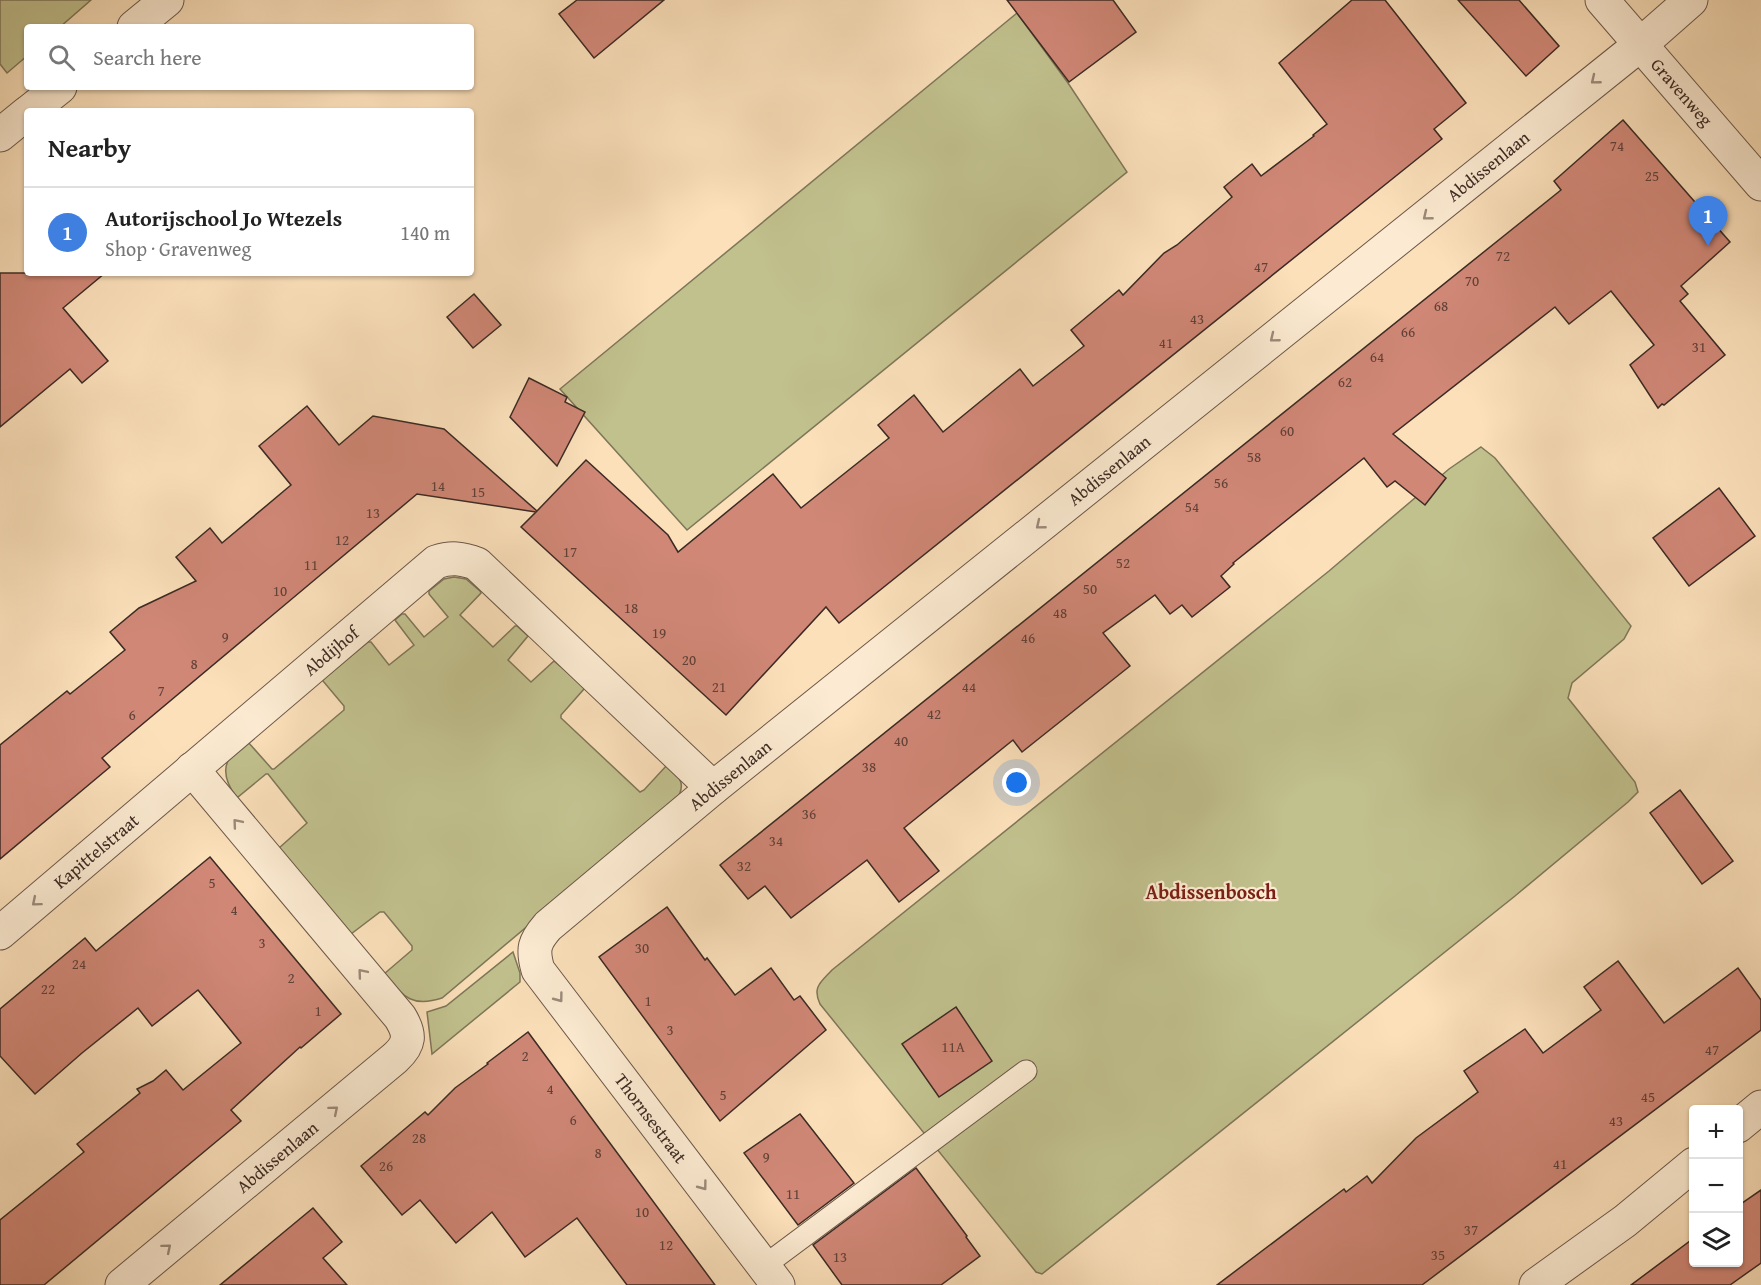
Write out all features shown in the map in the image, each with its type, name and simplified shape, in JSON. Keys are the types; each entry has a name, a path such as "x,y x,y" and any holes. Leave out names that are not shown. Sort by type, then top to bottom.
{"street":[{"path":"138,24 168,0"},
{"name":"Gravenweg","path":"1602,0 1761,184"},
{"name":"Abdissenlaan","path":"535,947 539,936 548,926 713,788 1641,44 1690,0"},
{"path":"34,108 56,90"},
{"path":"0,135 24,116"},
{"name":"Abdijhof","path":"192,769 436,562 448,558 463,559 477,564 713,788"},
{"name":"Abdissenlaan","path":"122,1285 395,1058 404,1050 408,1037 406,1027 400,1017 192,769"},
{"name":"Kapittelstraat","path":"0,933 192,769"},
{"name":"Thornsestraat","path":"535,947 538,970 771,1276"},
{"path":"1743,1122 1761,1107"},
{"path":"1536,1285 1625,1221 1689,1168"}],"lane":[{"path":"771,1276 1026,1071"}],"green space":[{"path":"0,0 91,0 63,24 24,24 24,59 7,73 0,64"},
{"path":"1017,13 1068,83 1127,172 687,530 560,389"},
{"path":"1481,447 1495,458 1631,626 1624,639 1572,683 1568,698 1635,782 1638,792 1515,896 1042,1274 1036,1272 820,1004 817,993 819,985 832,970 1329,571 1449,469"},
{"path":"454,577 466,579 480,591 481,593 460,615 493,647 515,626 528,636 508,660 531,682 554,661 585,687 561,715 561,718 640,792 667,765 679,778 681,791 675,802 442,998 423,1002 415,1001 403,994 384,974 412,950 412,946 384,912 380,912 351,934 279,848 307,823 268,774 236,797 229,784 226,769 231,757 248,742 274,769 344,710 344,706 323,679 368,642 371,642 389,665 414,645 395,620 405,614 424,637 448,617 429,591 444,579"},
{"path":"513,952 520,973 520,982 432,1054 427,1012 446,1006"}],"building":[{"path":"577,0 664,0 594,58 559,14"},
{"path":"1007,0 1113,0 1136,32 1069,82"},
{"path":"1352,0 1385,0 1466,103 1434,129 1442,139 839,623 826,607 726,715 521,527 536,512 417,494 102,758 110,767 0,859 0,745 67,691 70,694 125,650 110,632 139,608 196,581 176,557 210,528 222,543 291,485 259,446 307,406 339,445 373,416 444,429 537,511 586,460 668,535 678,552 773,474 801,508 889,438 878,425 914,395 943,432 1020,369 1033,386 1084,346 1071,330 1119,290 1123,295 1164,253 1177,245 1232,197 1224,187 1252,164 1261,176 1314,136 1327,124 1279,63"},
{"path":"1458,0 1519,0 1559,46 1526,76"},
{"path":"1623,120 1730,242 1681,286 1688,294 1680,301 1725,355 1658,408 1630,365 1654,345 1611,291 1569,324 1555,307 1393,434 1446,478 1425,505 1395,481 1387,487 1364,458 1233,563 1221,576 1230,587 1192,617 1182,605 1170,614 1155,595 1103,633 1130,666 1022,752 1013,740 904,828 939,871 899,902 867,860 791,918 765,886 748,899 720,865 1561,190 1554,181"},
{"path":"0,273 24,273 24,276 101,276 63,308 108,361 82,383 70,369 0,427"},
{"path":"474,294 501,325 473,348 447,317"},
{"path":"529,378 567,397 565,402 585,412 557,466 510,417"},
{"path":"1719,488 1755,536 1689,586 1653,538"},
{"path":"1680,790 1733,861 1702,884 1650,813"},
{"path":"210,857 341,1014 300,1047 231,1110 241,1121 44,1285 0,1285 0,1220 84,1152 77,1144 140,1093 137,1089 153,1081 166,1070 183,1090 241,1043 198,990 152,1026 138,1008 35,1094 0,1056 0,1009 85,938 96,951"},
{"path":"667,907 705,960 707,958 735,995 771,968 794,1000 800,996 826,1030 720,1121 599,957"},
{"path":"1618,961 1664,1023 1738,968 1761,1000 1761,1030 1422,1285 1217,1285 1344,1189 1346,1192 1367,1176 1372,1183 1416,1138 1478,1092 1464,1071 1525,1029 1543,1053 1601,1010 1584,987"},
{"path":"956,1007 992,1061 939,1097 902,1044"},
{"path":"528,1032 715,1285 627,1285 577,1218 525,1257 492,1212 456,1243 420,1200 402,1215 361,1166 425,1112 428,1115 455,1088"},
{"path":"800,1114 854,1183 798,1225 744,1153"},
{"path":"916,1168 980,1256 941,1285 842,1285 813,1245"},
{"path":"1761,1190 1761,1263 1730,1285 1631,1285 1689,1242 1689,1267 1743,1267 1743,1203"},
{"path":"313,1208 342,1242 323,1258 347,1285 220,1285"}],"place":[{"name":"Autorijschool Jo Wtezels","path":"1708,246"}],"district":[{"name":"Abdissenbosch","path":"1211,891"}]}
